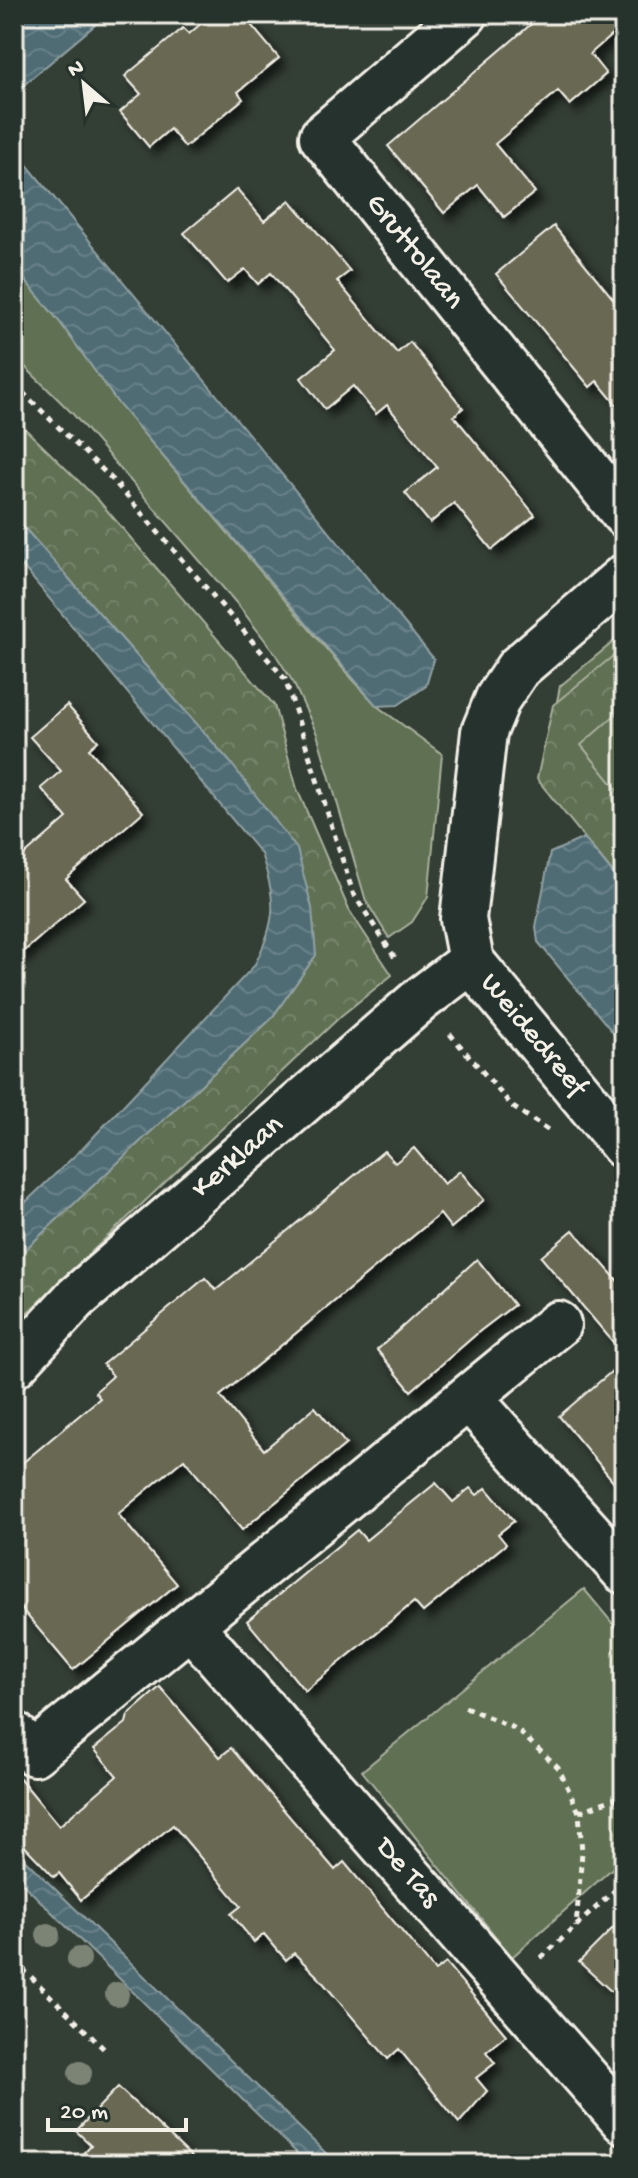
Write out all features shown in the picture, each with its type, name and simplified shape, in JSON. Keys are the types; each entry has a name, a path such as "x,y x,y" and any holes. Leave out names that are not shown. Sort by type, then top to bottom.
{"street":[{"name":"Gruttolaan","path":"465,14 322,137 624,514"},
{"path":"471,961 463,919 484,732 518,668 624,577"},
{"name":"Kerklaan","path":"14,1365 75,1299 421,999 471,961"},
{"name":"Weidedreef","path":"471,961 624,1146"},
{"path":"14,1734 34,1753 558,1324"},
{"path":"469,1398 624,1571"},
{"name":"De Tas","path":"191,1626 624,2121"}],"path":[{"name":"Weidedreef","path":"15,384 112,479 285,679 353,893 421,999 513,1107 563,1140"},
{"path":"465,1707 516,1729 558,1767 579,1812 582,1852 576,1927"},
{"path":"579,1812 624,1798"},
{"path":"508,1988 624,1882"},
{"path":"14,1960 104,2049"}],"green space":[{"path":"14,267 59,321 120,406 346,672 377,706 442,754 428,897 412,922 389,938 366,901 317,734 293,682 274,652 238,605 72,413 14,356"},
{"path":"14,418 99,501 274,705 297,789 349,910 392,975 342,1015 14,1325 14,1260 271,1019 316,955 230,762 14,516"},
{"path":"624,633 624,859 545,762 560,686"},
{"path":"624,647 624,707 581,745 624,798 624,887 537,779 553,705"},
{"path":"584,1589 624,1637 624,1858 512,1957 362,1771"}],"water":[{"path":"14,14 108,14 14,93"},
{"path":"14,149 434,659 426,686 398,705 377,706 120,406 59,321 14,267"},
{"path":"14,516 230,762 297,849 312,908 316,955 271,1019 14,1260 14,1213 85,1146 254,966 271,923 272,898 261,854 14,556"},
{"path":"584,838 624,887 624,1046 538,942 536,927 550,853"},
{"path":"14,1849 337,2164 308,2164 14,1875"}],"building":[{"path":"212,14 242,14 279,58 238,92 243,99 185,147 170,129 149,147 120,112 141,94 125,76 183,28 189,34"},
{"path":"543,14 624,14 624,24 590,54 606,74 570,105 558,91 495,144 535,192 504,217 478,185 444,213 388,146"},
{"path":"237,189 264,221 290,200 350,271 337,281 397,353 410,342 463,408 454,416 535,515 492,550 454,503 430,523 405,493 437,467 387,405 376,414 353,386 325,409 301,378 335,350 271,273 258,284 245,269 227,283 184,233"},
{"path":"554,226 624,312 624,414 597,381 590,387 496,274"},
{"path":"67,705 98,741 89,749 143,812 66,879 84,899 14,960 14,864 67,818 41,788 61,771 30,737"},
{"path":"414,1148 444,1184 460,1171 484,1200 451,1228 440,1214 220,1396 264,1450 315,1407 346,1444 242,1530 184,1459 118,1514 177,1584 73,1670 14,1600 14,1470 100,1398 95,1392 113,1376 103,1364 205,1278 216,1290 384,1151 395,1163"},
{"path":"573,1230 624,1288 624,1355 541,1257"},
{"path":"477,1259 514,1305 411,1391 377,1350"},
{"path":"624,1361 624,1494 559,1416"},
{"path":"436,1483 453,1502 470,1488 477,1495 486,1488 514,1521 498,1534 506,1544 423,1612 414,1602 305,1691 247,1621 357,1530 366,1540"},
{"path":"160,1687 220,1757 231,1748 335,1870 344,1862 435,1971 446,1963 506,2035 486,2052 495,2063 476,2078 487,2091 459,2123 399,2049 388,2059 294,1953 286,1960 264,1934 254,1942 231,1914 241,1906 173,1825 81,1900 59,1873 54,1877 14,1835 14,1771 59,1826 117,1776 94,1749 126,1723 128,1715"},
{"path":"624,1917 624,2003 579,1962"},
{"path":"118,2087 199,2164 73,2164 91,2145 76,2131"}]}
